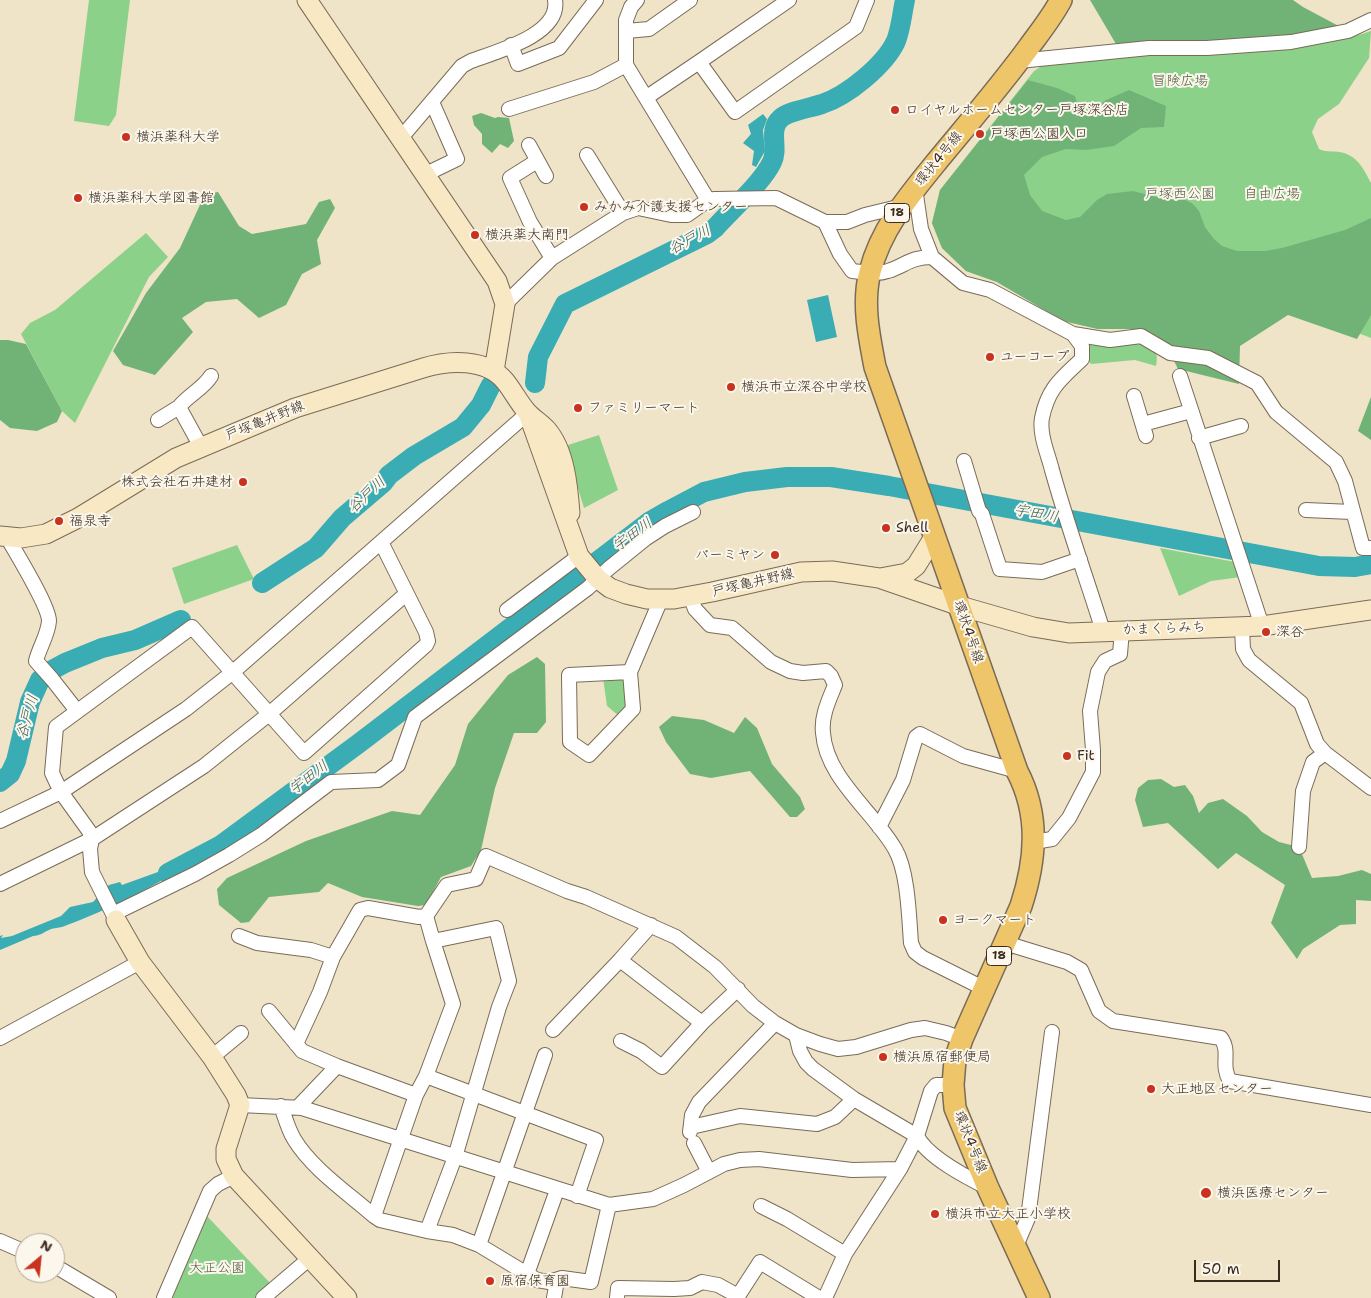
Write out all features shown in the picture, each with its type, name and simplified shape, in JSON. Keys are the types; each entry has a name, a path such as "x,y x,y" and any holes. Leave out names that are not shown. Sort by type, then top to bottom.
{"main road":[{"path":"307,0 497,281 505,304 494,371 504,380 528,413 532,430 571,536 588,567"},
{"name":"環状4号線","path":"1039,1298 988,1188 955,1108 953,1085 955,1060 962,1039 1028,886 1033,862 1033,819 1028,796 1017,771 934,537 874,359 867,316 870,273 882,241 894,217 915,188 1019,61 1057,4"},
{"name":"戸塚亀井野線","path":"4,536 20,538 46,534 78,518 176,458 295,408 438,363 458,362 494,371"},
{"path":"879,578 907,573 916,566 934,537"},
{"name":"戸塚亀井野線","path":"588,567 610,588 647,599 674,599 801,572 832,571 879,578 960,606"},
{"name":"かまくらみち","path":"960,606 1033,627 1069,633 1262,626 1371,610"},
{"path":"112,913 140,962 212,1057 236,1095 240,1105 226,1150 226,1160 234,1176 347,1298"}],"street":[{"path":"400,139 462,66 543,29 553,17 555,0"},
{"path":"511,45 518,64 559,48 596,0"},
{"path":"637,0 631,7 626,20 626,65 708,200"},
{"path":"626,31 650,29 690,0"},
{"path":"647,97 788,0"},
{"path":"699,62 736,112 856,27 866,0"},
{"path":"1019,61 1150,48 1207,48 1291,42 1348,30 1371,20"},
{"path":"509,109 594,82 626,65"},
{"path":"424,174 457,159 432,102"},
{"path":"529,145 546,176"},
{"path":"587,155 623,213"},
{"path":"537,161 510,178 530,222 552,258"},
{"path":"915,188 921,229 932,256 963,283 990,290 1073,334 1110,340 1141,336 1170,352 1208,358 1256,383 1276,412 1336,462 1345,481 1363,548 1371,548"},
{"path":"505,304 552,258 623,213 638,208 671,215 688,215 708,200 776,198 825,222 846,222 865,215 902,206"},
{"path":"825,222 840,254 852,270 870,273 886,272 914,258 932,256"},
{"path":"1073,334 1082,346 1082,359 1055,385 1048,397 1042,420 1044,443 1062,506 1103,631"},
{"path":"158,420 179,407 183,401 208,382 211,376"},
{"path":"1180,376 1262,626"},
{"path":"1134,396 1145,430 1191,411"},
{"path":"179,407 201,447"},
{"path":"0,820 61,792 186,709 233,672 528,413"},
{"path":"1200,438 1241,426"},
{"path":"964,461 979,511 982,514 1000,569 1042,572 1080,558"},
{"path":"1306,510 1352,512"},
{"path":"507,610 645,539 665,526 693,512"},
{"path":"4,536 45,607 49,619 47,631 36,661 77,711"},
{"path":"381,542 426,632 428,641 426,645 304,753 192,627 56,727 52,773 61,792 89,831 92,839 90,849 92,872 112,913 195,874 229,855 261,835 331,782 378,780 398,765 415,717 550,618 588,567"},
{"path":"0,884 92,839 204,766 269,714 406,594"},
{"path":"690,596 695,609 710,626 732,628 771,662 790,671 803,673 826,671 831,676 835,685 825,712 823,733 828,756 845,785 896,850 904,877 911,943 915,952 922,958 984,988"},
{"path":"630,672 569,675 570,742 589,755 633,708 630,672 661,599"},
{"path":"1242,627 1243,649 1249,660 1301,703 1318,744 1325,753 1371,788"},
{"path":"1034,842 1052,839 1069,818 1093,772 1090,711 1098,672 1105,662 1120,654 1122,630"},
{"path":"879,827 903,780 916,737 920,734 963,756 1017,771"},
{"path":"1299,847 1303,791 1313,762 1325,753"},
{"path":"296,1044 334,957 360,910 368,908 419,917 426,916 447,885 476,880 486,856 651,925 684,943 715,966 753,1006 775,1023 796,1035 838,1049 856,1047 911,1030 925,1028 962,1039"},
{"path":"374,1216 399,1140 416,1095 426,1076 452,1004 426,916"},
{"path":"553,1030 651,925"},
{"path":"427,1231 455,1157 499,1007 509,981 496,928 433,941"},
{"path":"239,936 257,943 311,950 334,957"},
{"path":"1005,943 1067,962 1081,970 1099,1011 1113,1021 1221,1038 1225,1044 1225,1073 1230,1080 1371,1105"},
{"path":"620,960 702,1022"},
{"path":"0,1038 140,962"},
{"path":"621,1041 640,1051 662,1067 702,1022 738,989"},
{"path":"269,1011 302,1051 416,1095"},
{"path":"709,1172 692,1134 692,1115 699,1102 775,1023"},
{"path":"1016,1246 1028,1218 1052,1032"},
{"path":"212,1057 241,1033"},
{"path":"796,1035 800,1052 812,1069 854,1099 917,1136 921,1144 960,1174 988,1188"},
{"path":"479,1245 506,1172 545,1055"},
{"path":"298,1108 337,1066"},
{"path":"426,1076 596,1140 577,1196"},
{"path":"825,1298 846,1254 900,1169 917,1136 931,1092 936,1085 953,1085"},
{"path":"692,1134 740,1116 817,1124 835,1117 854,1099"},
{"path":"240,1105 298,1108 609,1206 653,1200 684,1186 724,1164 740,1160 759,1159 852,1170 900,1169"},
{"path":"281,1106 292,1137 300,1148 312,1162 374,1216 380,1220 453,1235 479,1245 537,1280 548,1282 562,1278 591,1282 609,1206"},
{"path":"164,1298 210,1191 218,1184 234,1176"},
{"path":"527,1274 557,1190"},
{"path":"761,1206 846,1254"},
{"path":"0,1241 15,1248"},
{"path":"263,1298 310,1258"},
{"path":"616,1298 618,1288 690,1288 702,1282 718,1285 738,1296 760,1262 819,1298"},
{"path":"65,1272 109,1298"},
{"path":"554,1298 557,1280"}],"green space":[{"path":"89,0 130,0 116,115 109,126 74,121"},
{"path":"1090,0 1293,0 1348,31 1149,48 1116,44"},
{"name":"戸塚西公園","path":"1371,31 1369,58 1339,104 1318,119 1312,132 1319,149 1341,152 1354,158 1371,183 1371,338 1291,307 1136,328 1098,329 1064,321 997,282 966,271 942,248 932,223 940,190 1034,71 1043,65 1144,55 1310,44 1351,37"},
{"path":"1028,80 1057,88 1075,96 1079,110 1087,114 1106,100 1129,90 1166,106 1164,127 1141,128 1114,146 1086,150 1066,149 1042,157 1024,175 1030,195 1042,211 1066,220 1080,217 1097,200 1107,194 1133,191 1156,197 1173,193 1193,204 1199,211 1205,227 1214,239 1222,246 1237,251 1265,251 1282,248 1345,230 1371,218 1371,315 1357,339 1288,315 1240,346 1239,384 1178,369 1170,353 1136,329 1098,329 1063,321 997,282 966,271 942,248 932,223 940,190"},
{"path":"481,113 495,118 509,118 514,141 508,148 500,144 492,153 482,144 482,134 474,125 472,116"},
{"path":"218,192 239,226 252,234 306,224 319,202 330,199 335,208 317,240 321,264 302,274 286,305 259,318 237,299 206,302 182,318 193,332 155,375 123,365 113,351 146,293 180,248 205,194"},
{"path":"146,233 168,257 149,277 75,423 62,411 21,334 30,323 55,310"},
{"path":"1122,339 1144,342 1152,347 1157,355 1156,366 1135,360 1091,364 1087,359 1089,340"},
{"path":"0,340 26,344 62,411 57,422 37,431 10,428 0,420"},
{"path":"1371,397 1371,440 1358,431"},
{"path":"599,435 618,490 584,508 565,446"},
{"path":"237,545 254,579 184,604 172,568"},
{"path":"1160,548 1235,562 1241,577 1211,581 1179,596"},
{"path":"537,657 545,664 546,722 537,733 514,733 495,788 481,850 471,866 441,877 426,905 418,906 362,897 328,883 319,892 269,897 249,922 241,923 219,905 217,889 227,878 306,841 392,811 420,815 455,765 468,724 508,675"},
{"path":"625,676 626,709 619,716 607,706 603,678"},
{"path":"672,716 704,720 734,733 745,717 757,728 772,764 800,797 805,809 797,817 790,817 750,771 711,778 690,774 666,742 659,727"},
{"path":"1161,779 1174,787 1185,785 1193,796 1199,813 1208,803 1223,799 1247,816 1262,832 1279,842 1299,847 1312,878 1338,876 1362,870 1371,874 1371,901 1356,900 1356,924 1340,925 1303,949 1297,959 1271,923 1285,885 1236,853 1218,869 1168,823 1143,827 1135,800 1138,788 1148,780"},
{"name":"大正公園","path":"207,1216 270,1283 255,1298 171,1298"}],"water":[{"path":"763,114 767,119 763,130 765,151 756,167 752,165 754,151 743,143 751,134 748,125"},
{"path":"828,295 837,337 816,342 807,300"},
{"path":"197,860 114,905 0,950 0,936 3,935 1,938 12,936 61,916 70,907 93,902 109,885 120,882 122,885"}],"waterway":[{"name":"谷戸川","path":"535,383 538,357 565,304 707,234 715,228 761,179 772,162 775,151 774,134 776,123 788,114 822,104 843,94 854,87 883,60 896,41 905,0"},
{"name":"谷戸川","path":"262,583 316,548 342,518 383,483 389,475 414,456 463,427 481,405 491,385"},
{"name":"宇田川","path":"168,873 221,845 358,744 649,522 704,492 745,482 787,477 831,477 889,486 1319,566 1355,567 1371,564"},
{"name":"谷戸川","path":"0,782 10,774 16,761 30,702 40,680 52,670 65,663 102,648 135,640 181,620"}],"place":[{"name":"ロイヤルホームセンター戸塚深谷店","path":"895,110"},
{"name":"戸塚西公園入口","path":"980,134"},
{"name":"横浜薬科大学","path":"126,137"},
{"name":"横浜薬科大学図書館","path":"78,198"},
{"name":"みかみ介護支援センター","path":"584,207"},
{"name":"横浜薬大南門","path":"475,235"},
{"name":"ユーコープ","path":"990,357"},
{"name":"横浜市立深谷中学校","path":"731,387"},
{"name":"ファミリーマート","path":"578,408"},
{"name":"株式会社石井建材","path":"243,482"},
{"name":"福泉寺","path":"59,521"},
{"name":"Shell","path":"886,528"},
{"name":"バーミヤン","path":"775,555"},
{"name":"深谷","path":"1266,632"},
{"name":"Fit","path":"1067,756"},
{"name":"ヨークマート","path":"943,920"},
{"name":"横浜原宿郵便局","path":"883,1057"},
{"name":"大正地区センター","path":"1151,1089"},
{"name":"横浜医療センター","path":"1206,1193"},
{"name":"横浜市立大正小学校","path":"935,1214"},
{"name":"原宿保育園","path":"490,1281"}],"park label":[{"name":"冒険広場","path":"1180,81"},
{"name":"自由広場","path":"1272,194"}]}
